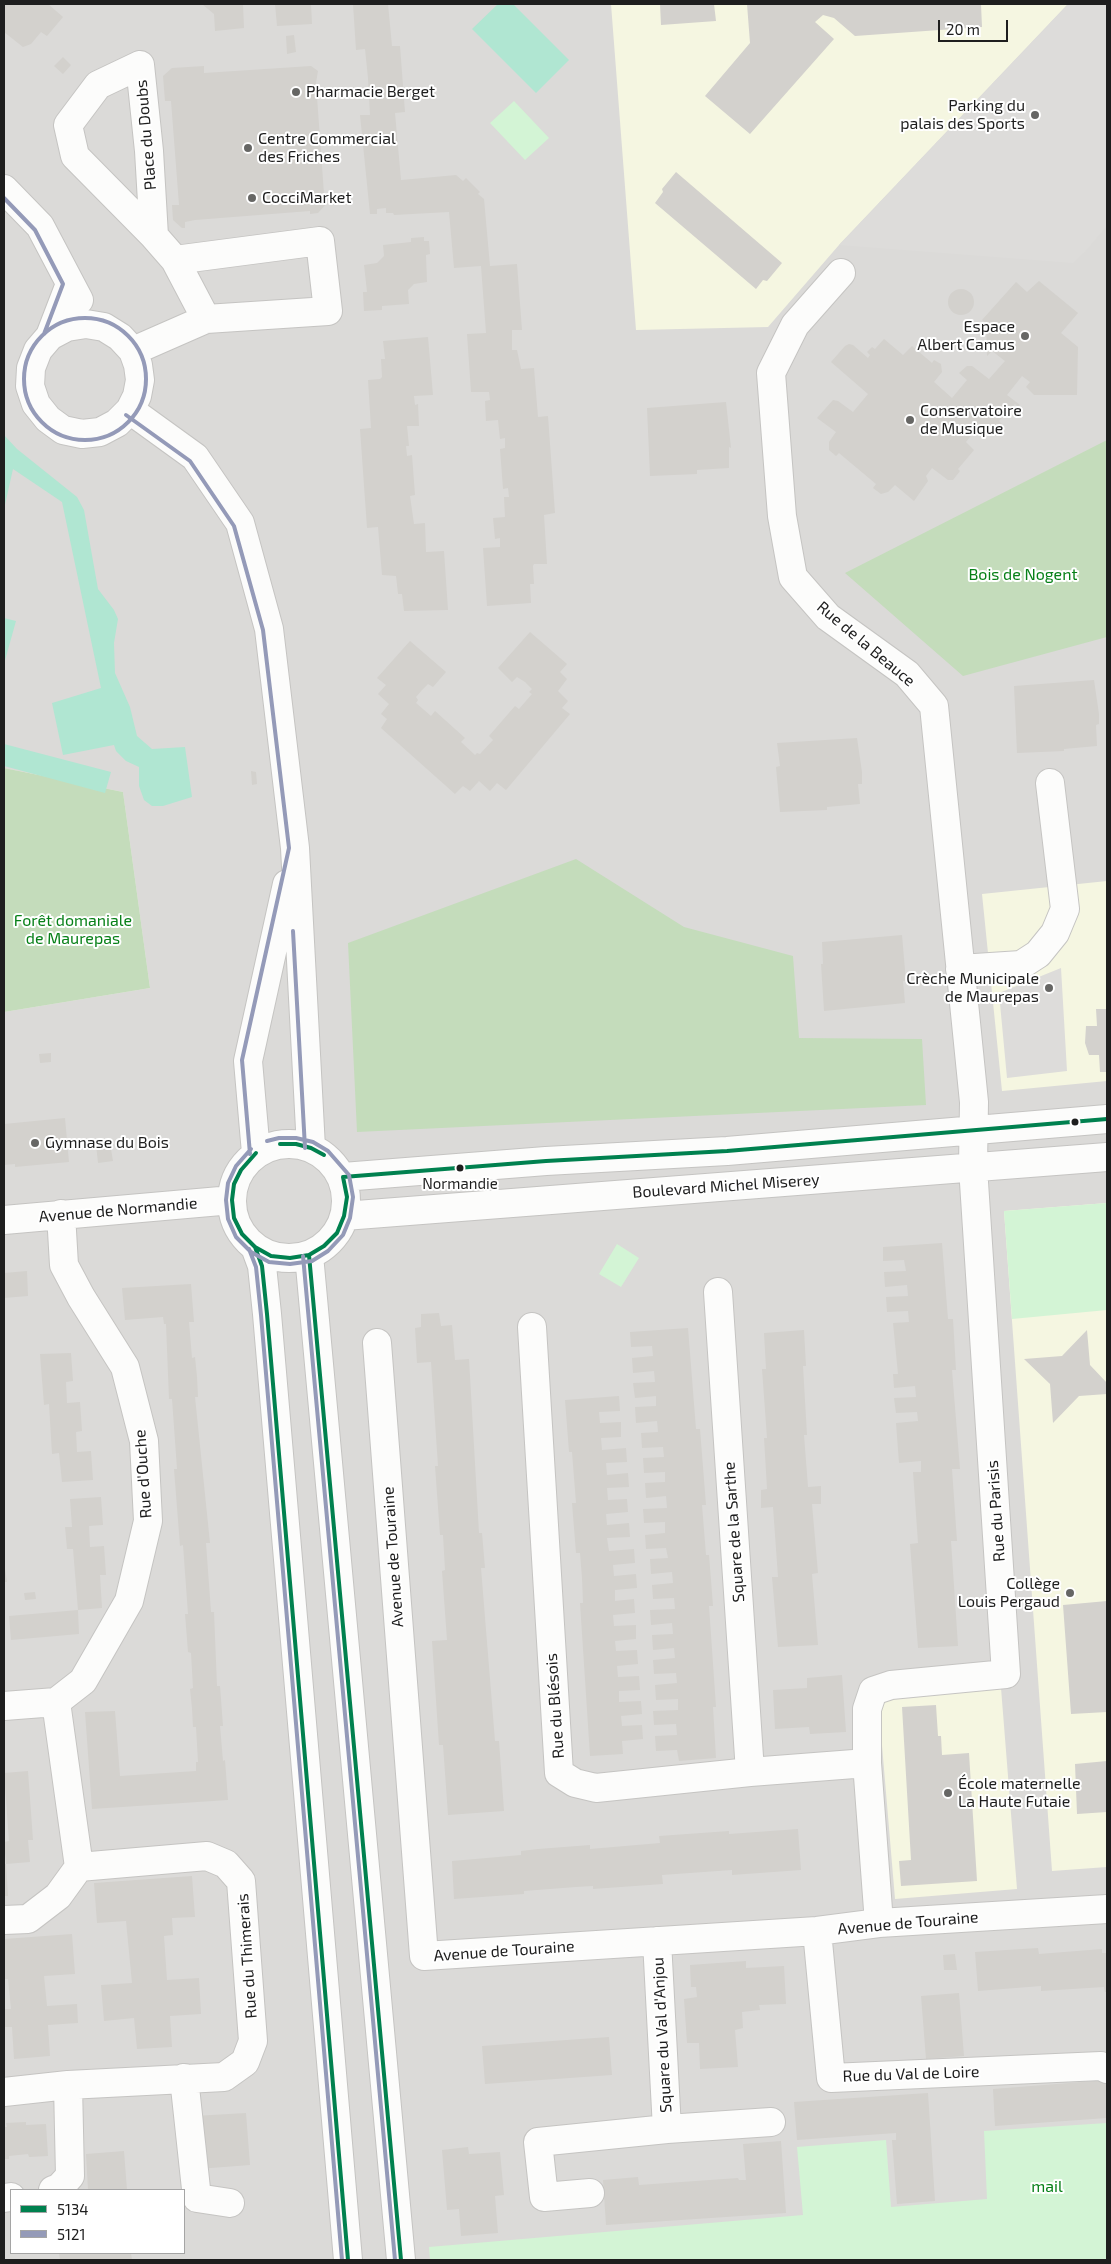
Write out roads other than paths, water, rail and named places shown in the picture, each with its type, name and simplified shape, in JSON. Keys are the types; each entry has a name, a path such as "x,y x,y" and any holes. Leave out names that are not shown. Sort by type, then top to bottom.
{"street":[{"name":"Place du Doubs","path":"154,236 149,151 140,65 98,85 68,125 75,156 175,260 206,319"},
{"path":"4,189 40,226 94,325"},
{"path":"133,351 206,319 328,311 320,241 175,260"},
{"name":"Rue de la Beauce","path":"841,273 795,325 771,373 784,525 794,577 828,617 906,674 934,706 974,1102 974,1130"},
{"path":"50,336 67,327 86,324 94,325 104,327 120,336 133,351 138,365 140,380 137,396 130,410 117,423 100,432 82,434 63,430 48,419 36,404 30,386 31,368 38,350 50,336 70,284"},
{"path":"130,410 195,456 240,523 269,629 295,848 311,1148"},
{"path":"960,969 1021,965 1038,954 1055,933 1065,909 1050,783"},
{"path":"256,1153 248,1061 295,848"},
{"path":"343,1177 546,1161 727,1151 1107,1119"},
{"name":"Rue du Parisis","path":"879,1923 867,1763 867,1708 873,1690 891,1685 1006,1674 973,1166 974,1130"},
{"path":"280,1144 296,1144 311,1148 324,1155 343,1177 347,1197 344,1216 337,1233 324,1246 309,1255 290,1258 271,1256 254,1247 242,1234 234,1218 232,1200 234,1184 241,1170 256,1153 280,1144"},
{"name":"Boulevard Michel Miserey","path":"344,1216 1107,1157"},
{"name":"Avenue de Normandie","path":"4,1220 232,1200"},
{"name":"Rue d'Ouche","path":"56,1702 83,1681 129,1601 148,1521 144,1441 125,1367 81,1297 64,1265 61,1214"},
{"path":"254,1247 262,1266 267,1314 348,2260"},
{"path":"309,1255 401,2260"},
{"name":"Square de la Sarthe","path":"718,1292 750,1772"},
{"name":"Rue du Blésois","path":"532,1327 559,1773 574,1783 596,1788 750,1772 867,1763"},
{"name":"Avenue de Touraine","path":"377,1343 424,1956 818,1931 879,1923 1107,1909"},
{"path":"4,1706 56,1702 78,1867 58,1896 28,1919 4,1920"},
{"name":"Rue du Thimerais","path":"4,2092 184,2078 224,2077 245,2062 253,2041 241,1881 226,1864 207,1856 78,1867"},
{"name":"Rue du Val de Loire","path":"818,1931 831,2078 1101,2066 1107,2069"},
{"name":"Square du Val d'Anjou","path":"657,1941 667,2129"},
{"path":"184,2078 197,2198 230,2203"},
{"path":"56,2189 70,2176 68,2086"},
{"name":"Square du Val d'Anjou","path":"590,2193 544,2197 538,2142 667,2129 771,2122"}],"place":[{"name":"Pharmacie Berget","path":"296,92"},
{"name":"Parking du palais des Sports","path":"1035,115"},
{"name":"Centre Commercial des Friches","path":"248,148"},
{"name":"CocciMarket","path":"252,198"},
{"name":"Espace Albert Camus","path":"1025,336"},
{"name":"Conservatoire de Musique","path":"910,420"},
{"name":"Crèche Municipale de Maurepas","path":"1049,988"},
{"name":"Gymnase du Bois","path":"35,1143"},
{"name":"Normandie","path":"460,1168"},
{"name":"Collège Louis Pergaud","path":"1070,1593"},
{"name":"École maternelle La Haute Futaie","path":"948,1793"}],"park label":[{"name":"Bois de Nogent","path":"1023,575"},
{"name":"Forêt domaniale de Maurepas","path":"73,930"},
{"name":"mail","path":"1047,2187"}]}
